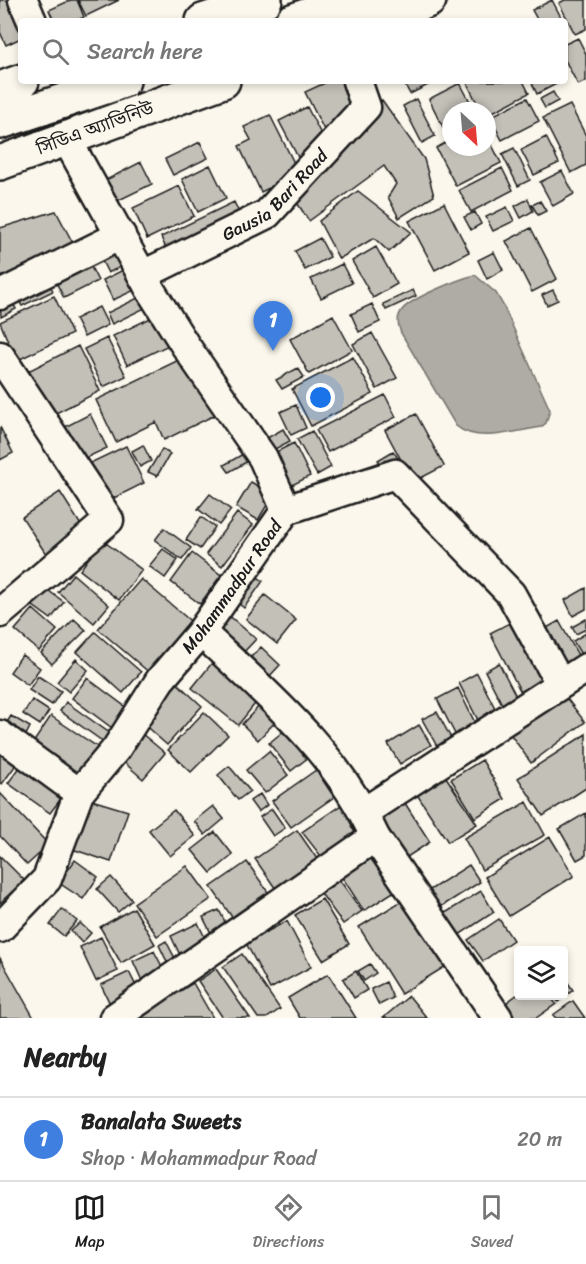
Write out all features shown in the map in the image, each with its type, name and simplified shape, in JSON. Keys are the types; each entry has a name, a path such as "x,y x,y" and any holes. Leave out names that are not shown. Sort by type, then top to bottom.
{"highway":[{"path":"212,18 265,0"},
{"path":"300,18 350,0"},
{"path":"341,18 389,0"},
{"path":"387,18 429,0"},
{"path":"0,88 18,82"},
{"path":"0,122 114,84"},
{"path":"0,141 164,84"},
{"name":"সিডিএ অ্যাভিনিউ","path":"0,163 215,84"}],"street":[{"path":"23,0 31,18"},
{"name":"Gausia Bari Road","path":"142,275 267,214 366,107 358,84"},
{"name":"Mohammadpur Road","path":"0,928 47,879 79,793 116,748 160,680 201,632 286,510 263,458 184,345 142,275 66,138"},
{"path":"0,295 121,235"},
{"path":"0,356 109,520 0,613"},
{"path":"286,510 395,474 512,594 560,683"},
{"path":"201,632 305,730 498,1018"},
{"path":"114,1018 560,683 586,668"},
{"path":"0,735 79,793"}],"shaded area":[{"path":"475,275 496,293 503,305 550,410 546,423 541,427 485,435 474,434 456,426 401,333 398,319 407,305 436,289"}],"building":[{"path":"0,0 13,0 20,18 18,18 18,39 6,45 0,32"},
{"path":"71,0 77,0 84,17 53,18 49,10"},
{"path":"78,0 119,0 86,16"},
{"path":"552,0 561,18 536,18 532,10"},
{"path":"565,0 586,0 586,29 575,34 559,3"},
{"path":"578,38 586,54 586,81 578,85 568,66 568,43"},
{"path":"322,84 344,84 357,111 329,140 305,92"},
{"path":"405,84 430,84 410,94"},
{"path":"461,84 470,102 442,102 442,125 429,99"},
{"path":"468,84 524,84 529,93 496,110 496,102 476,102"},
{"path":"532,84 556,84 537,94"},
{"path":"553,92 558,101 545,108 540,99"},
{"path":"527,98 539,121 502,140 496,128 496,114"},
{"path":"416,99 435,136 422,143 403,106"},
{"path":"382,100 424,159 434,196 399,218 388,197 396,184 384,166 309,221 290,192"},
{"path":"570,105 586,136 586,165 571,173 543,118"},
{"path":"307,107 326,144 299,159 279,121"},
{"path":"270,115 299,173 261,192 239,146 251,140 244,127"},
{"path":"546,137 559,163 534,175 521,150"},
{"path":"200,142 208,158 173,175 165,159"},
{"path":"442,145 442,156 496,156 496,153 501,163 456,186 436,148"},
{"path":"514,148 530,180 518,186 502,154"},
{"path":"141,162 152,184 117,201 106,180"},
{"path":"210,165 226,198 198,212 182,179"},
{"path":"502,168 513,190 471,212 459,190"},
{"path":"562,171 574,194 553,206 540,182"},
{"path":"179,186 194,216 147,239 133,208"},
{"path":"358,191 411,232 389,252 374,238 339,259 319,221"},
{"path":"528,199 533,211 521,218 515,206"},
{"path":"540,201 546,211 538,215 532,205"},
{"path":"234,202 241,217 168,253 161,237"},
{"path":"444,203 469,252 435,270 409,221"},
{"path":"507,207 514,221 493,231 486,217"},
{"path":"56,211 76,249 0,289 0,228"},
{"path":"475,212 481,224 471,230 464,217"},
{"path":"531,228 557,279 532,292 506,241"},
{"path":"320,238 330,257 305,270 295,251"},
{"path":"376,247 397,284 373,298 352,261"},
{"path":"115,250 122,266 108,273 100,257"},
{"path":"494,252 503,270 487,279 478,260"},
{"path":"342,264 352,283 321,298 311,279"},
{"path":"90,265 98,281 64,298 56,282"},
{"path":"127,268 137,289 113,300 103,280"},
{"path":"46,278 53,291 22,306 15,293"},
{"path":"413,290 416,296 386,310 383,304"},
{"path":"553,290 558,300 547,305 542,295"},
{"path":"54,296 72,334 16,361 0,322"},
{"path":"142,296 147,307 112,324 107,313"},
{"path":"11,299 16,309 1,317 0,304"},
{"path":"372,304 380,322 359,332 351,314"},
{"path":"99,307 108,325 84,337 75,319"},
{"path":"161,313 175,342 127,365 113,336"},
{"path":"333,315 352,350 309,374 290,339"},
{"path":"372,333 397,378 377,389 353,344"},
{"path":"107,338 126,376 103,387 84,349"},
{"path":"78,346 100,391 44,419 22,374"},
{"path":"187,356 215,415 164,440 156,422 116,442 96,400"},
{"path":"353,357 373,394 311,426 292,389"},
{"path":"298,368 304,377 282,389 276,380"},
{"path":"385,395 396,417 328,452 316,430"},
{"path":"296,405 306,428 291,435 280,412"},
{"path":"90,414 107,448 77,462 61,429"},
{"path":"416,414 444,466 413,482 385,430"},
{"path":"0,427 13,453 0,460"},
{"path":"283,429 290,441 273,450 267,438"},
{"path":"312,431 331,467 317,475 297,439"},
{"path":"294,443 310,476 286,488 270,455"},
{"path":"143,445 151,461 140,467 132,451"},
{"path":"126,446 144,483 106,502 88,464"},
{"path":"162,449 170,454 157,476 148,472"},
{"path":"393,451 398,458 383,468 378,460"},
{"path":"243,454 248,461 229,472 224,465"},
{"path":"251,482 273,495 258,520 236,507"},
{"path":"60,492 84,530 46,554 22,517"},
{"path":"210,494 231,510 219,525 198,509"},
{"path":"237,513 253,525 222,566 206,554"},
{"path":"201,517 215,527 200,549 186,540"},
{"path":"164,528 191,548 182,560 155,540"},
{"path":"102,540 142,570 119,600 80,570"},
{"path":"163,549 178,560 165,578 149,566"},
{"path":"192,553 221,575 200,604 171,582"},
{"path":"252,573 263,581 244,608 233,599"},
{"path":"73,574 109,605 94,623 58,592"},
{"path":"141,579 194,624 151,674 98,629"},
{"path":"42,586 64,602 51,619 29,603"},
{"path":"586,588 586,609 573,616 565,600"},
{"path":"265,595 296,620 277,644 246,619"},
{"path":"33,609 57,630 39,651 15,630"},
{"path":"225,612 256,639 242,654 211,627"},
{"path":"74,619 86,630 52,664 41,653"},
{"path":"517,619 549,683 523,696 490,633"},
{"path":"586,619 586,629 576,634 572,627"},
{"path":"559,621 583,664 560,677 536,634"},
{"path":"95,632 141,672 123,693 77,652"},
{"path":"586,633 586,663 573,641"},
{"path":"261,647 280,665 268,678 249,659"},
{"path":"22,655 40,668 28,685 10,672"},
{"path":"76,659 88,670 69,692 57,682"},
{"path":"212,663 258,700 238,725 192,688"},
{"path":"499,663 519,702 505,710 485,671"},
{"path":"477,673 498,714 480,724 459,683"},
{"path":"38,676 61,691 52,705 29,690"},
{"path":"87,678 127,708 112,728 72,698"},
{"path":"177,683 202,706 167,745 141,722"},
{"path":"458,688 477,727 457,738 437,699"},
{"path":"561,691 585,722 531,763 508,731"},
{"path":"32,700 49,711 40,725 23,714"},
{"path":"264,701 280,717 258,740 242,724"},
{"path":"66,702 111,734 105,743 60,711"},
{"path":"204,712 228,735 191,772 168,750"},
{"path":"437,712 453,742 439,750 422,719"},
{"path":"11,716 30,727 26,735 6,724"},
{"path":"51,716 105,752 82,785 29,749"},
{"path":"291,725 314,753 291,771 269,743"},
{"path":"419,725 431,745 400,764 388,744"},
{"path":"141,733 165,753 143,779 119,758"},
{"path":"586,734 586,788 543,816 518,778"},
{"path":"0,748 18,762 2,784 0,783"},
{"path":"269,751 288,775 265,793 246,770"},
{"path":"482,760 505,799 475,818 451,779"},
{"path":"24,762 66,792 50,813 8,783"},
{"path":"229,766 250,791 238,800 218,775"},
{"path":"316,770 334,797 291,827 272,801"},
{"path":"442,771 477,824 448,842 414,790"},
{"path":"0,793 49,845 27,865 0,836"},
{"path":"260,794 267,805 258,812 250,801"},
{"path":"401,797 430,842 401,861 372,817"},
{"path":"85,798 128,811 111,862 69,848"},
{"path":"347,801 360,820 351,827 359,837 328,865 302,832"},
{"path":"527,802 545,835 482,870 464,838"},
{"path":"213,806 224,819 205,835 194,821"},
{"path":"272,809 285,828 273,836 260,817"},
{"path":"174,810 195,836 170,856 149,830"},
{"path":"586,813 586,855 577,860 559,829"},
{"path":"297,830 322,866 280,895 255,859"},
{"path":"215,832 233,855 211,873 192,850"},
{"path":"550,837 574,876 509,916 485,877"},
{"path":"383,851 404,885 364,911 342,877"},
{"path":"0,856 24,880 0,903"},
{"path":"75,860 98,877 83,899 59,883"},
{"path":"247,862 277,905 241,930 211,887"},
{"path":"469,865 480,882 436,910 425,893"},
{"path":"187,866 211,899 157,936 134,903"},
{"path":"111,877 132,900 118,912 97,889"},
{"path":"338,878 362,911 343,924 320,892"},
{"path":"481,891 494,912 456,937 442,915"},
{"path":"413,894 454,961 401,994 359,927"},
{"path":"322,899 349,944 323,960 295,915"},
{"path":"134,908 155,944 121,963 100,927"},
{"path":"62,909 77,921 64,936 50,925"},
{"path":"219,910 228,928 212,935 203,917"},
{"path":"499,919 513,940 483,961 468,940"},
{"path":"287,921 311,967 270,989 246,943"},
{"path":"80,923 91,933 82,943 71,931"},
{"path":"198,923 208,944 181,957 171,936"},
{"path":"101,937 118,971 96,981 80,947"},
{"path":"166,941 178,964 170,968 159,945"},
{"path":"154,951 166,974 144,985 133,961"},
{"path":"242,954 280,1009 267,1018 258,1018 223,967"},
{"path":"0,958 34,1018 0,1018"},
{"path":"370,964 376,973 364,981 358,971"},
{"path":"216,969 250,1018 223,1018 198,981"},
{"path":"356,971 367,990 354,998 343,979"},
{"path":"129,972 140,994 112,1008 101,985"},
{"path":"328,974 356,1018 300,1018 288,998"},
{"path":"386,982 393,998 379,1005 371,989"},
{"path":"193,983 213,1018 134,1018"},
{"path":"568,983 573,990 568,994"},
{"path":"409,996 427,1018 383,1018"},
{"path":"514,997 514,1000 553,1000 556,1004 536,1018 510,1018 502,1006"},
{"path":"573,1001 585,1018 556,1018 553,1015"}],"place":[{"name":"Banalata Sweets","path":"273,351"}]}
